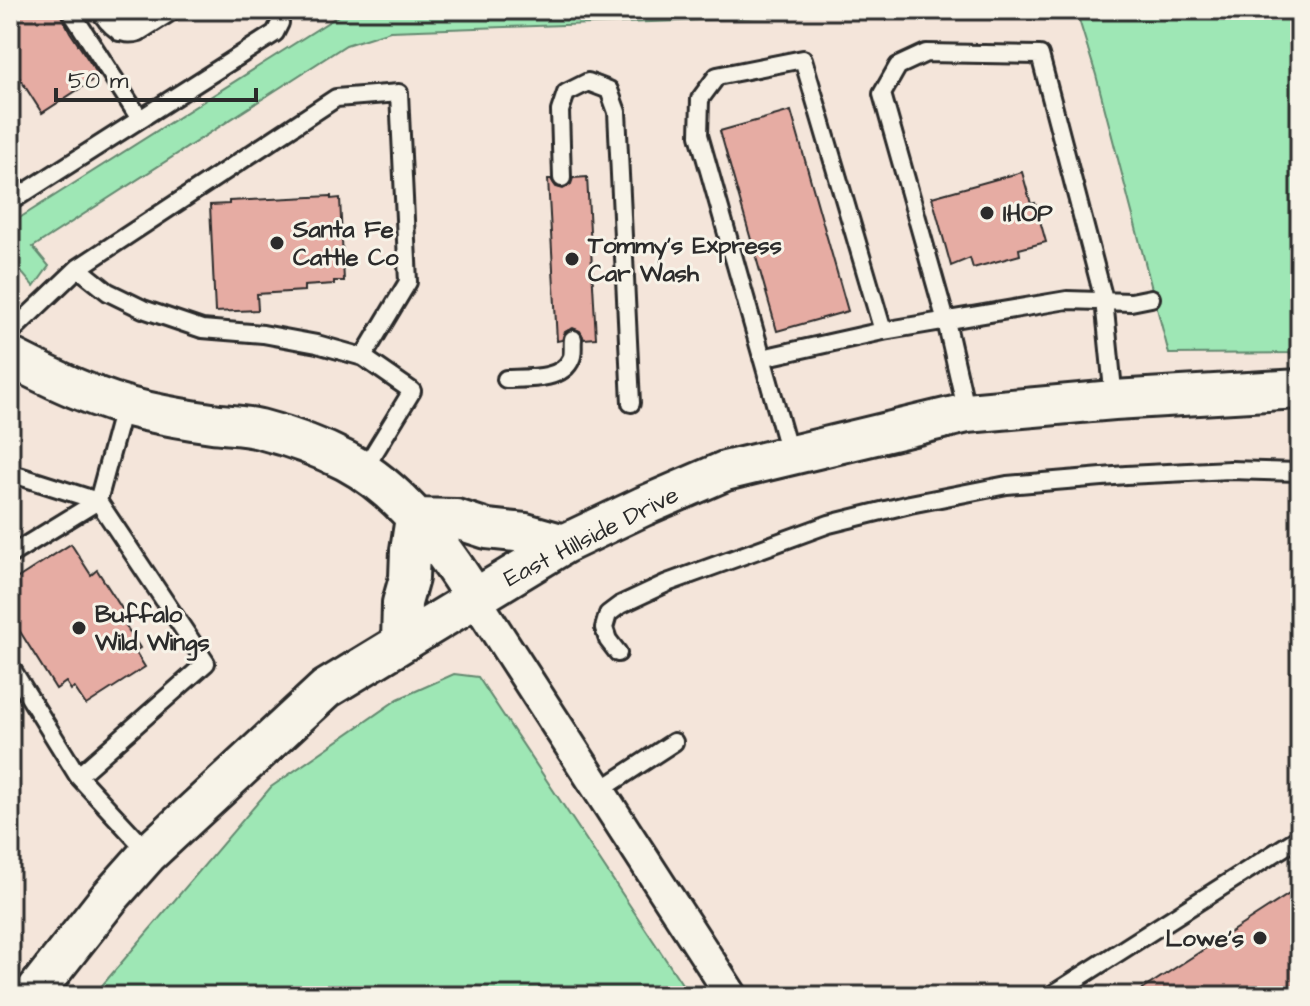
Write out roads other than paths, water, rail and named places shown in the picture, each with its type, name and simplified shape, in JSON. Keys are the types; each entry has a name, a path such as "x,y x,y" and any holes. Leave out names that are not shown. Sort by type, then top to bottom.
{"street":[{"path":"17,356 82,392 144,411 259,429 314,448 346,461 388,491 448,555 732,996"},
{"name":"East Hillside Drive","path":"32,996 109,898 149,853 326,689 564,544 725,471 967,413 1300,389"},
{"path":"415,518 456,519 487,529 525,533 564,544"},
{"path":"401,642 402,603 409,578 415,518"}],"lane":[{"path":"70,10 140,119"},
{"path":"105,17 125,10"},
{"path":"105,17 152,10"},
{"path":"105,17 133,34 174,10"},
{"path":"12,201 275,33 280,23 279,10"},
{"path":"967,413 946,321 882,94 898,66 926,53 1040,55 1104,300 1114,400"},
{"path":"790,456 699,135 700,99 717,76 803,59 883,331"},
{"path":"562,178 560,111 566,93 588,82 609,90 617,112 631,403"},
{"path":"10,333 78,268 336,98 399,93 408,282 363,357"},
{"path":"78,268 108,292 143,309 202,329 263,334 363,357 412,391 363,472"},
{"path":"762,358 883,331 1067,300 1131,302 1151,298"},
{"path":"506,379 560,372 572,358 573,339"},
{"path":"10,555 98,501 124,405"},
{"path":"618,653 604,628 608,614 620,605 667,583 829,524 1007,485 1230,470 1300,472"},
{"path":"11,474 98,501 206,663 78,776"},
{"path":"10,666 78,776 149,853"},
{"path":"599,791 674,742"},
{"path":"1050,996 1300,837"}],"place":[{"name":"IHOP","path":"987,213"},
{"name":"Santa Fe Cattle Co","path":"277,243"},
{"name":"Tommy's Express Car Wash","path":"572,259"},
{"name":"Buffalo Wild Wings","path":"79,628"},
{"name":"Lowe's","path":"1260,938"}]}
